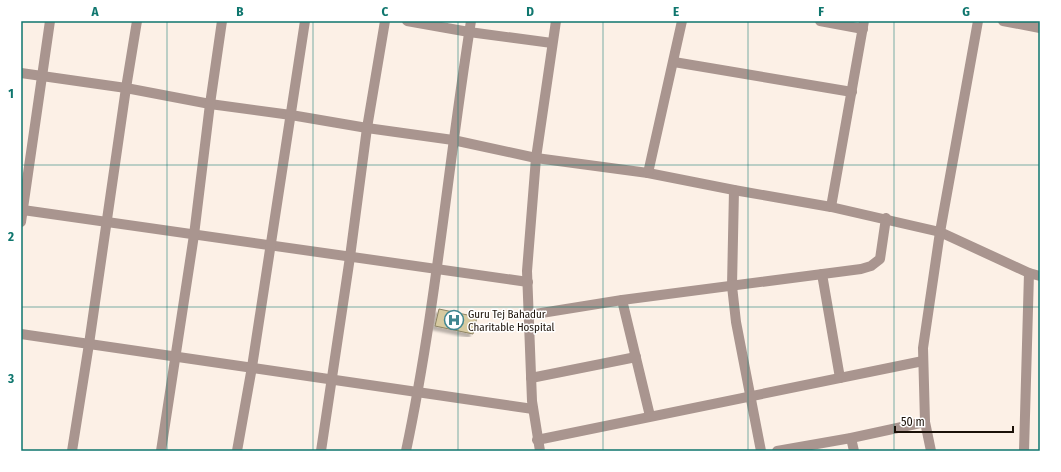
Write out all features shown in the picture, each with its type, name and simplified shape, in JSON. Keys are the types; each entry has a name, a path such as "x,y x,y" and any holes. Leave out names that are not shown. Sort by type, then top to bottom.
{"street":[{"path":"21,222 25,172 50,21"},
{"path":"72,451 90,344 126,88 137,21"},
{"path":"161,451 194,234 222,21"},
{"path":"237,451 252,367 305,21"},
{"path":"321,451 350,257 367,128 385,21"},
{"path":"407,21 469,32 552,42"},
{"path":"406,451 418,392 437,269 453,140 471,21"},
{"path":"540,451 533,409 527,271 536,158 556,21"},
{"path":"648,173 682,21"},
{"path":"820,21 864,25 832,207"},
{"path":"932,451 925,422 923,348 940,232 978,21"},
{"path":"1002,21 1040,28"},
{"path":"674,62 852,92"},
{"path":"21,72 126,88 210,104 453,140 536,158 648,173 832,207 886,218 940,232 1029,273 1040,276"},
{"path":"734,190 732,286 736,322 749,396 761,451"},
{"path":"23,210 528,282"},
{"path":"529,315 622,300 861,269 871,266 880,259 886,218"},
{"path":"1024,451 1029,273"},
{"path":"822,274 840,378"},
{"path":"622,300 650,416"},
{"path":"21,334 533,409"},
{"path":"531,378 636,357"},
{"path":"537,440 923,361"},
{"path":"777,451 851,438 925,422"},
{"path":"851,438 854,451"}],"building":[{"path":"439,309 477,317 473,334 435,326"}],"place":[{"name":"Guru Tej Bahadur Charitable Hospital","path":"454,320"}]}
